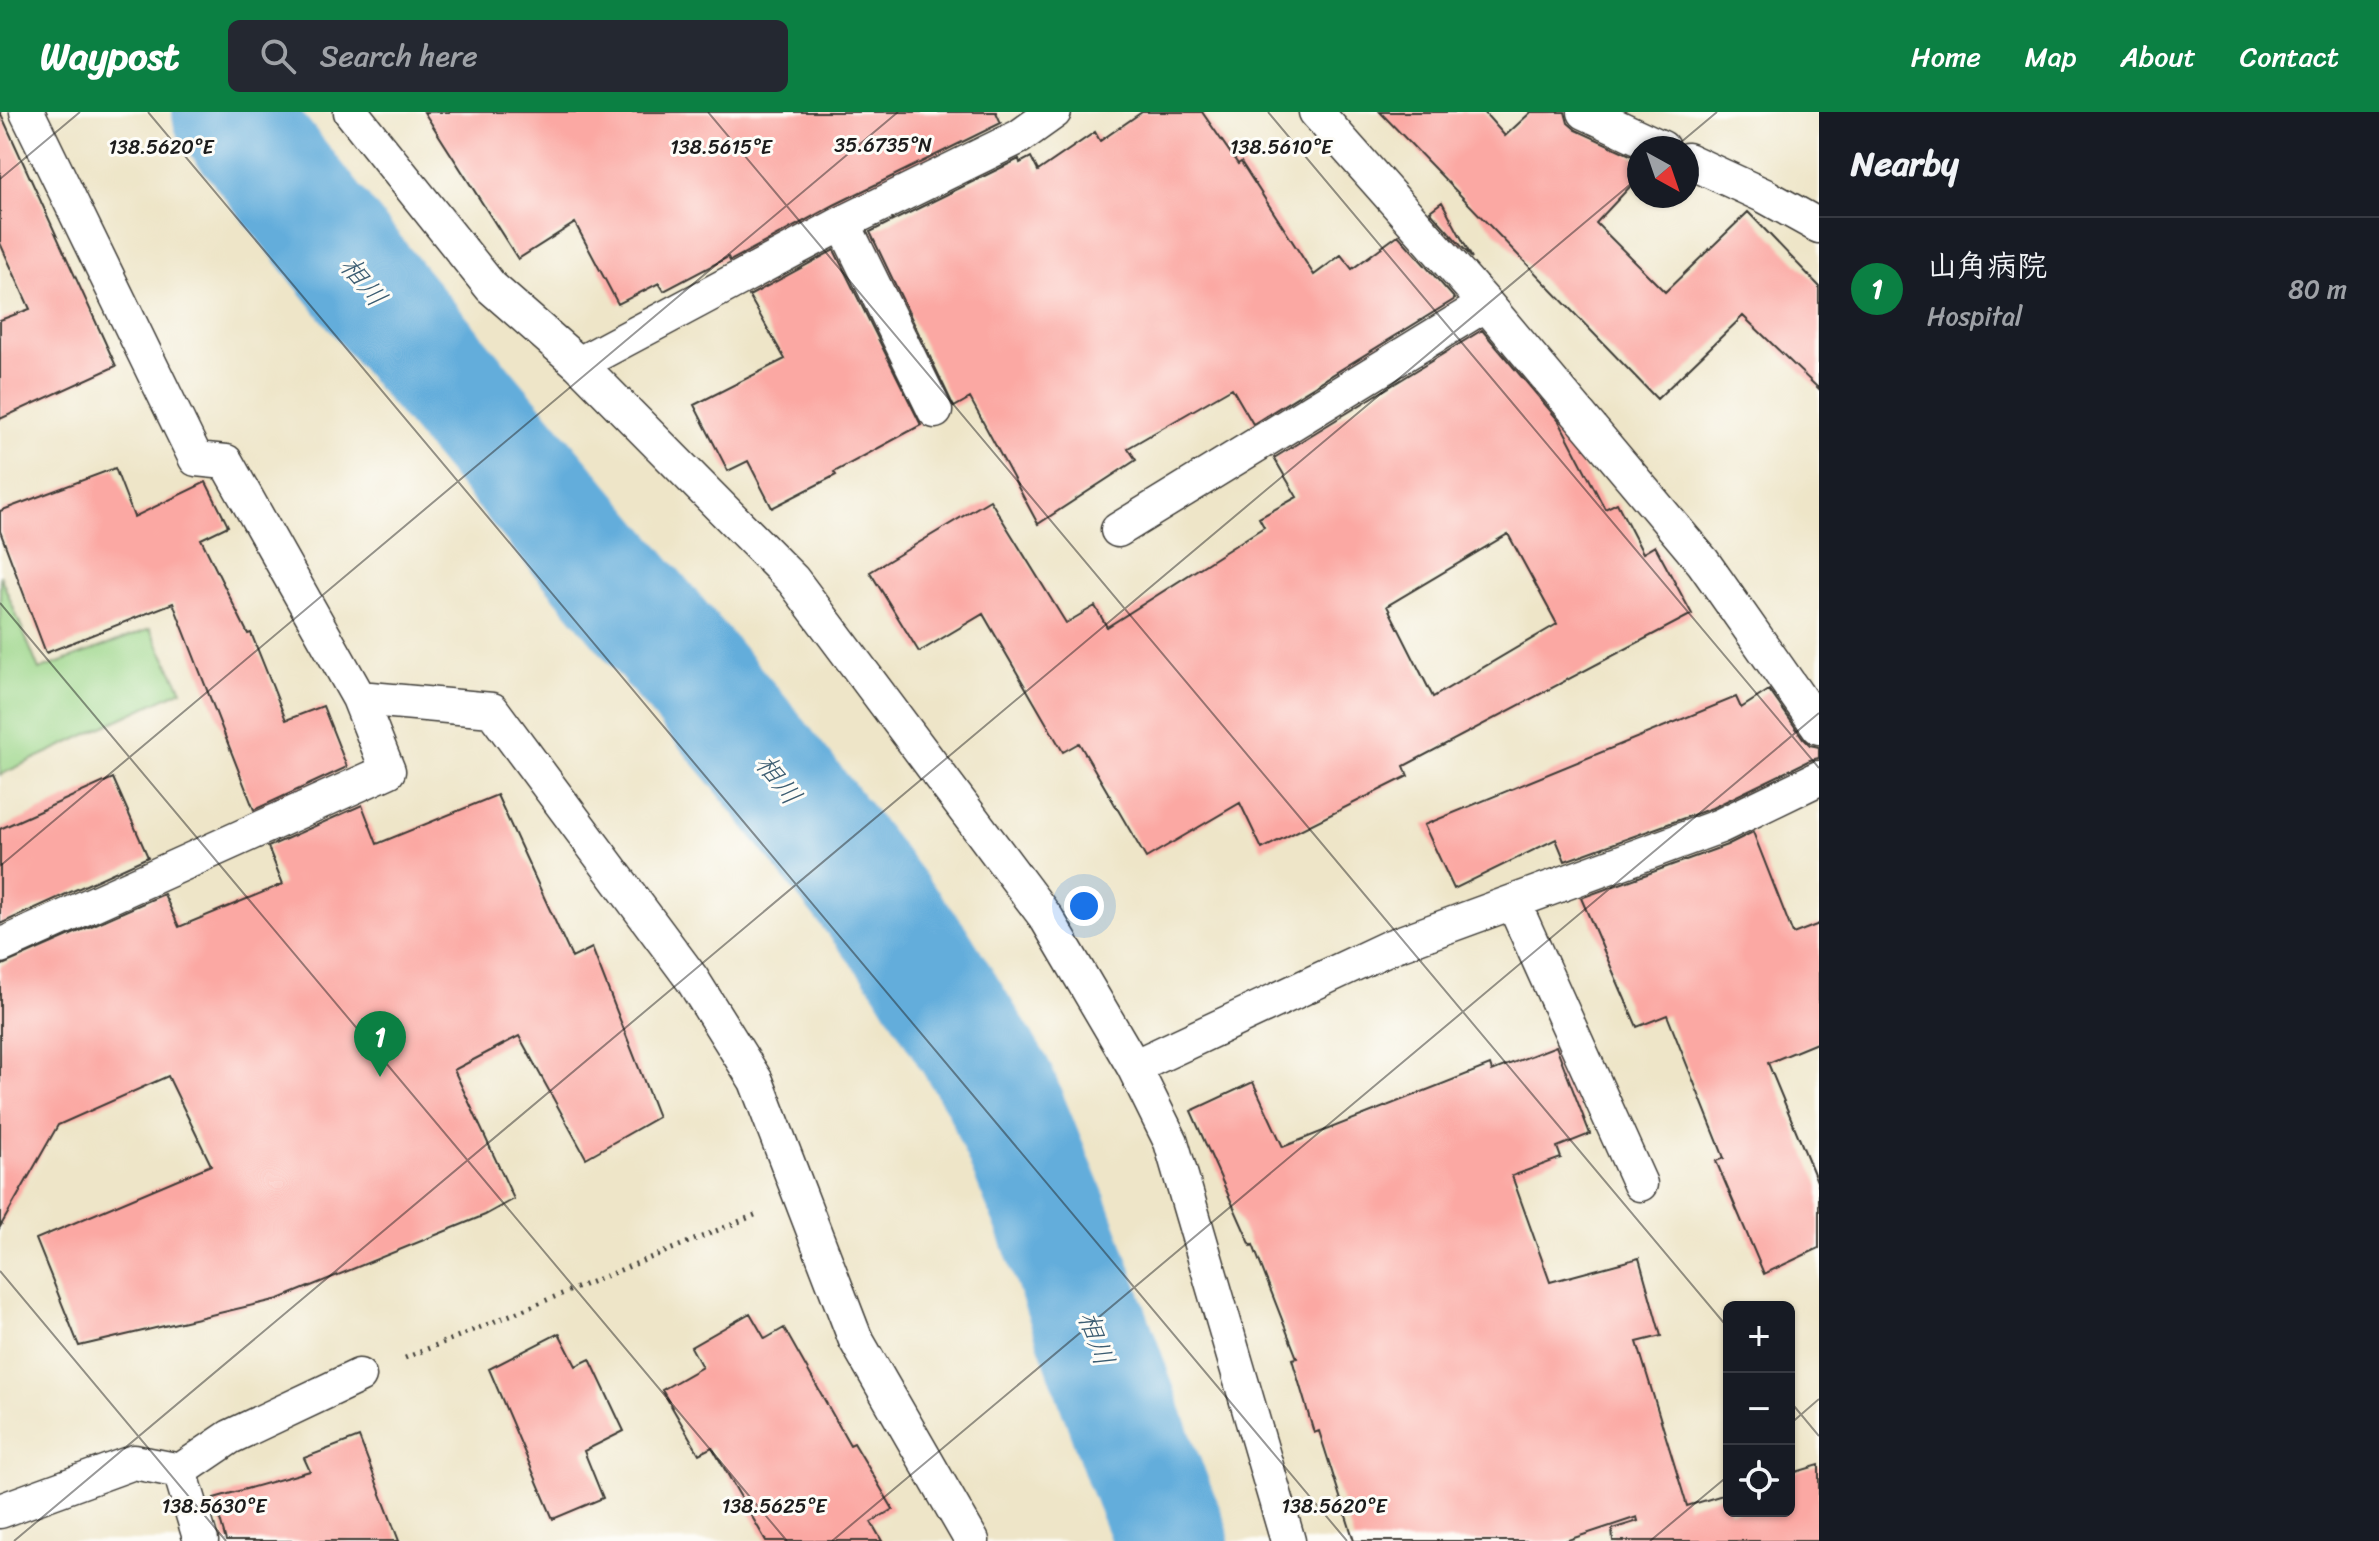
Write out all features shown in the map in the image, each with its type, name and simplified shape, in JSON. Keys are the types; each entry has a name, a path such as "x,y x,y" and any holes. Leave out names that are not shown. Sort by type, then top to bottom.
{"lane":[{"path":"0,946 388,771 359,698 226,462 196,459 27,112"},
{"path":"351,112 491,287 579,364 793,580 1047,919 1134,1067 1171,1142 1288,1541"},
{"path":"579,364 843,223 1019,137 1054,112"},
{"path":"1316,112 1486,304 1703,562 1819,727"},
{"path":"1590,113 1637,136"},
{"path":"1699,166 1765,196 1819,226"},
{"path":"843,223 935,411"},
{"path":"1118,530 1486,304"},
{"path":"359,698 492,710 692,979 756,1081 855,1338 972,1541"},
{"path":"1134,1067 1390,947 1720,826 1819,778"},
{"path":"1513,902 1640,1184"},
{"path":"0,1511 134,1462 180,1471 230,1437 359,1376"},
{"path":"180,1471 201,1541"}],"path":[{"path":"359,1376 800,1197"}],"green space":[{"path":"0,575 39,670 150,629 182,690 0,775"}],"building":[{"path":"0,112 116,366 0,419 0,320 30,309 0,243"},
{"path":"424,112 996,112 1001,123 834,205 730,261 728,257 664,291 659,283 618,304 575,223 518,259"},
{"path":"1142,112 1202,112 1238,164 1241,162 1314,275 1341,255 1352,269 1398,235 1455,299 1253,424 1232,388 1128,448 1136,460 1038,524 970,398 954,407 870,232 1019,159 1020,163 1031,157 1038,171 1095,132 1100,141"},
{"path":"1380,112 1484,112 1505,136 1531,112 1565,112 1568,123 1576,130 1627,153 1627,190 1596,223 1665,292 1748,212 1819,286 1819,389 1743,316 1657,399"},
{"path":"1442,202 1472,258 1430,211"},
{"path":"834,250 921,425 772,508 748,461 728,471 694,405 785,359 749,296"},
{"path":"1482,330 1559,421 1605,509 1617,503 1643,553 1655,546 1692,614 1404,766 1408,776 1262,849 1240,803 1146,858 1079,743 1063,752 983,614 919,652 870,572 990,500 1066,623 1095,606 1107,627 1264,527 1259,518 1297,497 1274,458","holes":["1508,534 1557,624 1433,697 1387,606"]},
{"path":"115,468 134,517 206,482 228,526 201,539 248,634 251,633 286,720 323,706 347,767 254,810 173,603 46,653 0,531 0,511"},
{"path":"1769,690 1803,738 1810,745 1819,747 1819,758 1712,808 1565,861 1556,839 1454,889 1424,825 1736,697 1741,708"},
{"path":"113,778 148,857 0,924 0,829"},
{"path":"497,795 572,958 592,948 658,1117 586,1158 519,1036 454,1070 514,1199 485,1215 279,1299 79,1346 36,1239 211,1165 168,1076 58,1125 0,1227 0,966 164,894 179,927 283,884 268,847 362,805 377,844"},
{"path":"1753,832 1793,934 1819,924 1819,1042 1768,1063 1819,1186 1819,1248 1764,1274 1716,1161 1724,1158 1667,1015 1637,1027 1581,898 1727,845"},
{"path":"1556,1046 1590,1134 1557,1147 1561,1158 1512,1176 1550,1282 1639,1258 1661,1336 1637,1342 1687,1506 1723,1495 1723,1517 1795,1517 1795,1472 1819,1465 1819,1541 1613,1541 1612,1529 1638,1521 1637,1517 1565,1541 1354,1541 1319,1431 1314,1433 1292,1359 1297,1358 1253,1245 1191,1111 1253,1082 1283,1147 1490,1065 1492,1071"},
{"path":"750,1313 765,1339 784,1328 850,1445 854,1443 893,1509 871,1522 882,1541 766,1541 712,1447 699,1454 662,1390 702,1367 691,1347"},
{"path":"559,1333 576,1366 590,1359 624,1431 584,1451 603,1498 553,1519 489,1369"},
{"path":"359,1437 399,1541 226,1541 214,1498 310,1471 304,1458"}],"waterway":[{"name":"相川","path":"229,112 384,307 754,748 919,959 998,1086 1052,1216 1172,1541"}],"place":[{"name":"山角病院","path":"380,1077"}]}
